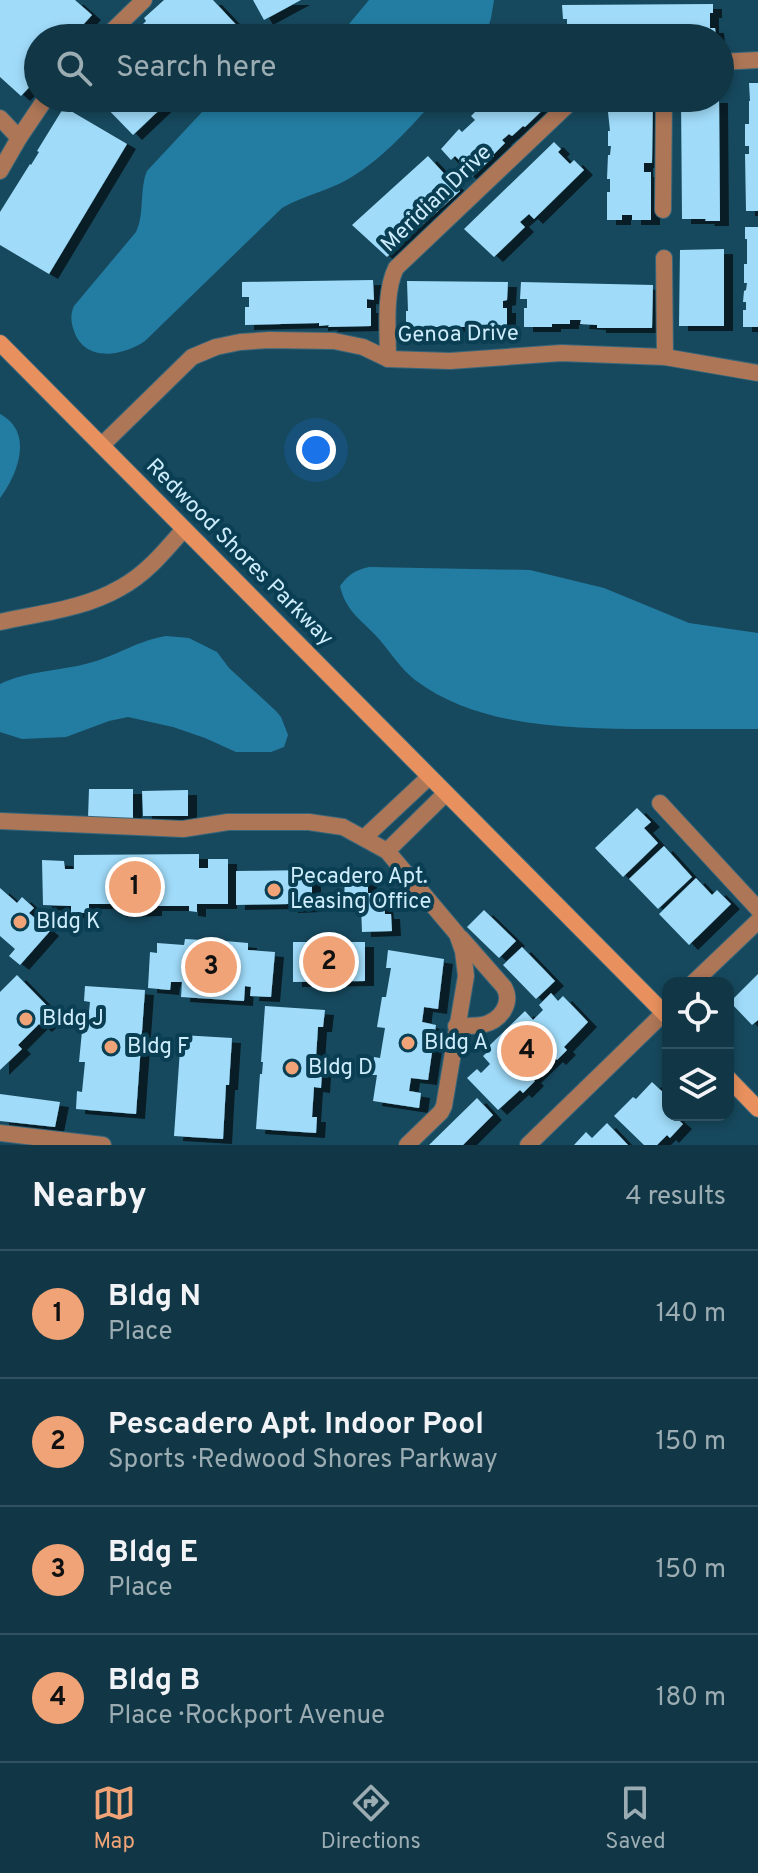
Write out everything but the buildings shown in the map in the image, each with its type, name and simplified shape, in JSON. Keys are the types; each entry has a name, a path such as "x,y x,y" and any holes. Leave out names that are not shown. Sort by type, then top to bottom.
{"street":[{"path":"119,24 144,0"},
{"path":"734,61 758,60"},
{"path":"0,171 37,112"},
{"name":"Meridian Drive","path":"388,359 389,289 396,268 560,112"},
{"path":"663,210 664,112"},
{"path":"0,118 19,138"},
{"path":"664,258 665,357"},
{"name":"Genoa Drive","path":"102,445 192,357 240,342 334,341 363,347 388,359 450,361 561,353 665,357 758,373"},
{"name":"Redwood Shores Parkway","path":"0,343 662,1008"},
{"path":"0,622 86,603 120,588 159,558 184,529"},
{"path":"365,837 429,777"},
{"path":"387,851 446,793"},
{"path":"660,803 758,909"},
{"path":"0,821 183,829 228,822 309,822 343,827 387,851 504,987 508,1001 503,1012 489,1023 456,1026"},
{"path":"699,977 758,921"},
{"path":"407,1145 444,1106 466,976 457,934"},
{"path":"528,1145 662,1018"},
{"path":"734,1084 758,1109"},
{"path":"0,1133 103,1145"}],"water":[{"path":"369,0 494,0 489,24 349,24"},
{"path":"202,112 424,112 362,170 282,208 145,341 116,353 95,352 79,341 71,315 74,306 136,232 147,171"},
{"path":"0,414 17,431 20,454 0,498"},
{"path":"369,567 530,570 604,588 689,623 758,633 758,729 558,726 497,717 468,708 440,696 415,680 350,609 340,586 352,574"},
{"path":"166,636 189,638 217,652 229,668 281,717 288,735 284,747 271,752 236,752 173,727 128,717 66,737 22,739 0,732 0,684 23,676 93,662"}],"place":[{"name":"Bldg N","path":"135,887"},
{"name":"Pecadero Apt. Leasing Office","path":"274,890"},
{"name":"Bldg K","path":"20,922"},
{"name":"Pescadero Apt. Indoor Pool","path":"329,962"},
{"name":"Bldg E","path":"211,967"},
{"name":"Bldg J","path":"26,1019"},
{"name":"Bldg A","path":"408,1043"},
{"name":"Bldg F","path":"111,1047"},
{"name":"Bldg B","path":"527,1051"},
{"name":"Bldg D","path":"292,1068"}]}
